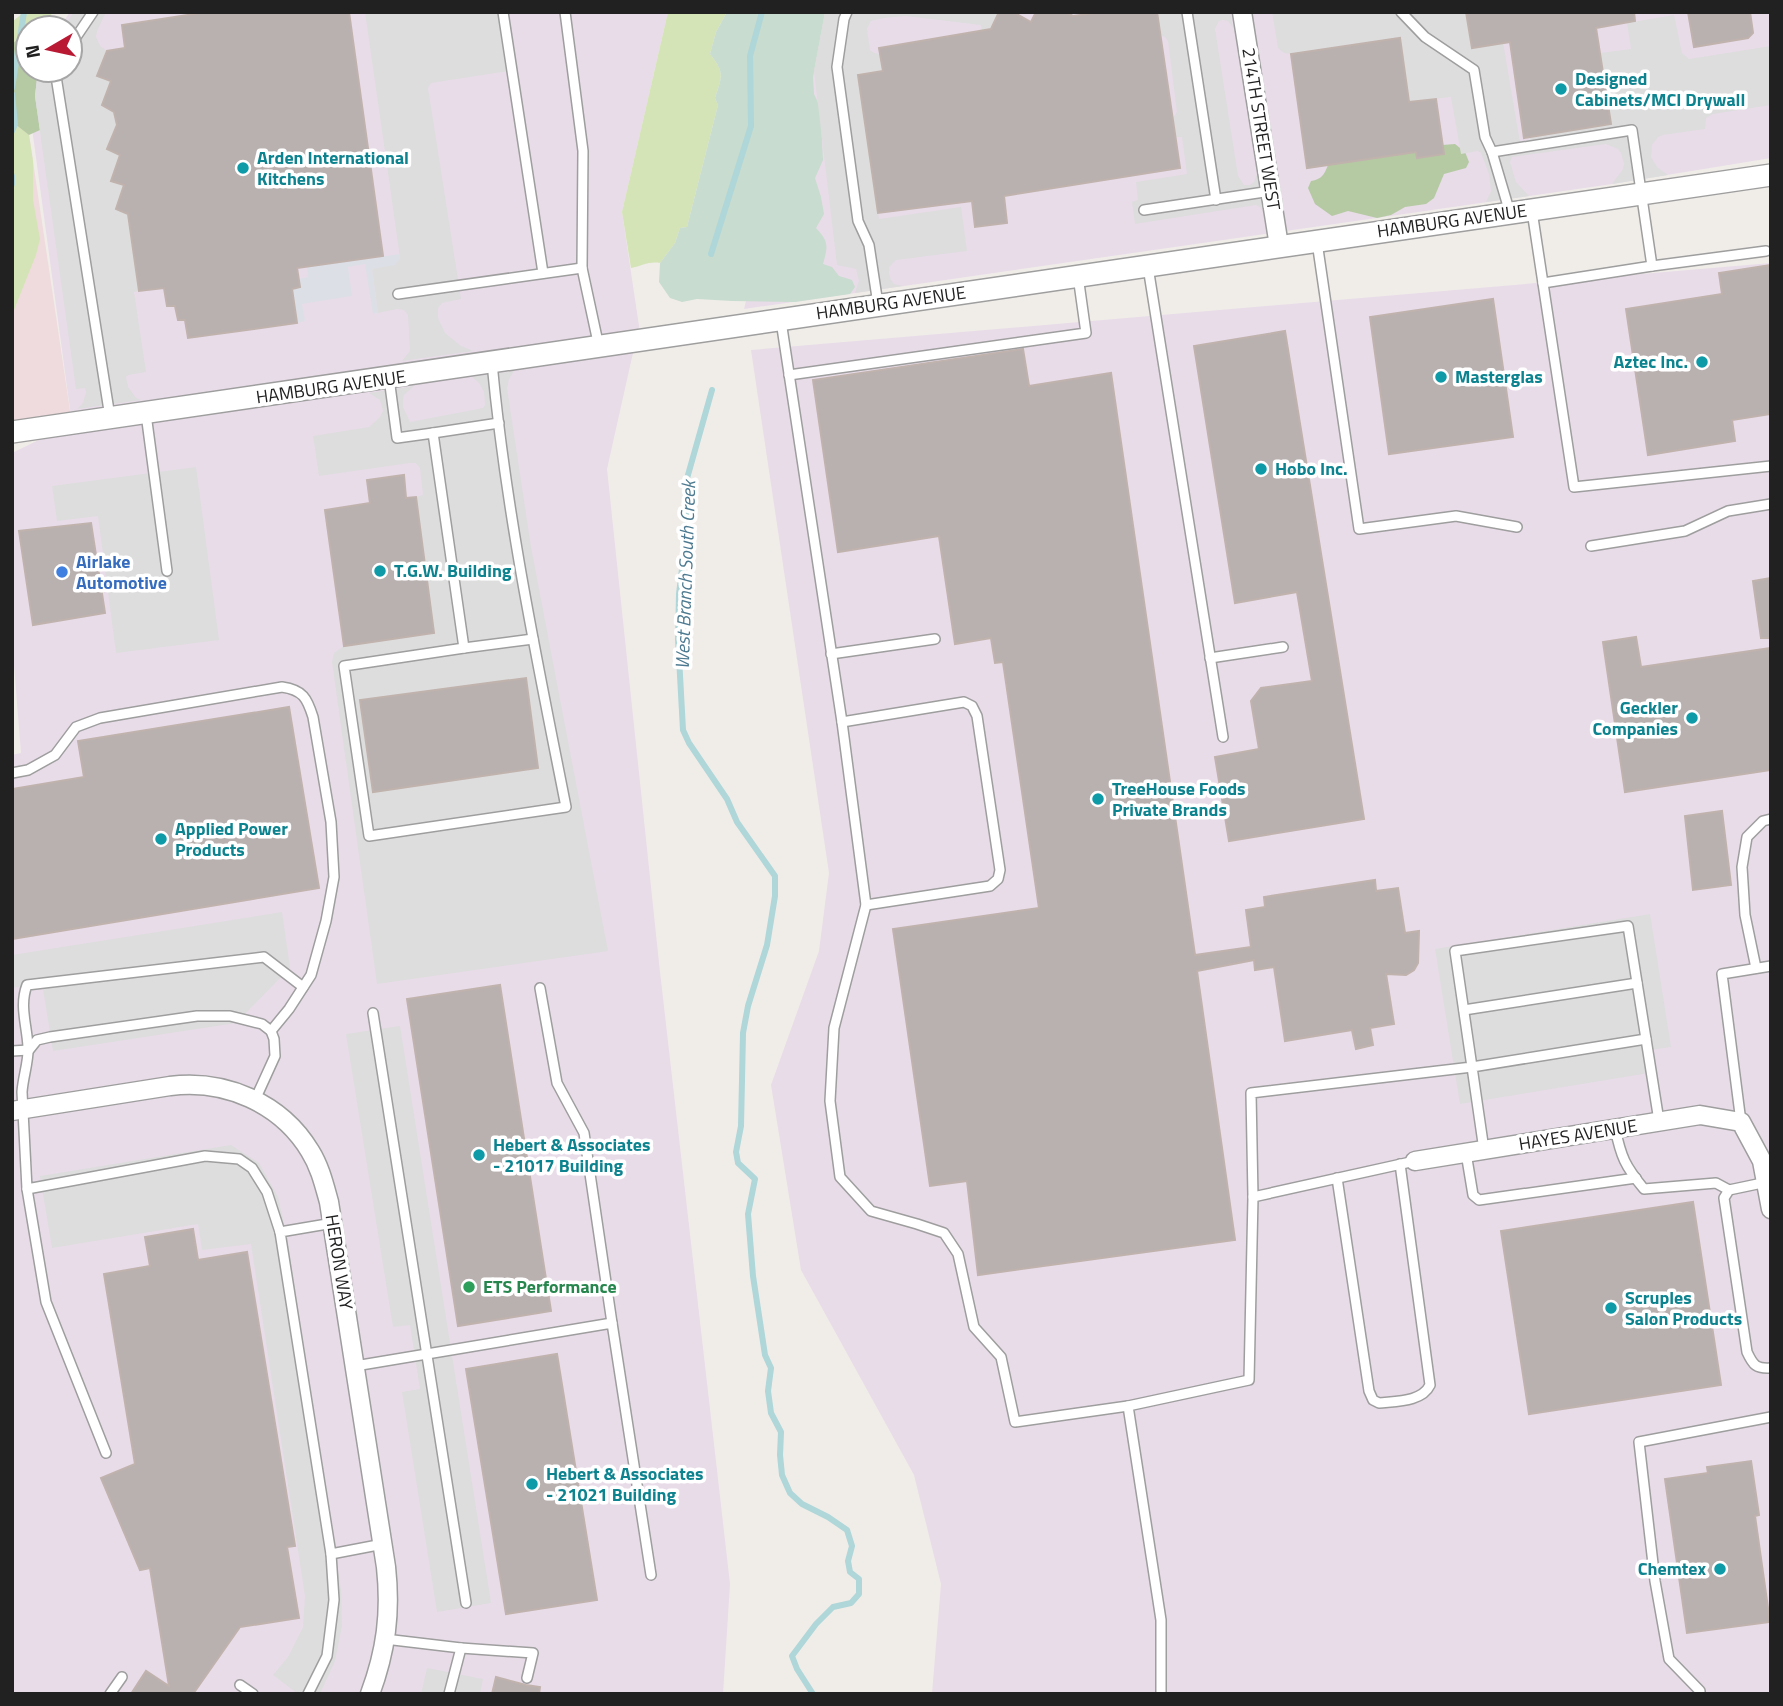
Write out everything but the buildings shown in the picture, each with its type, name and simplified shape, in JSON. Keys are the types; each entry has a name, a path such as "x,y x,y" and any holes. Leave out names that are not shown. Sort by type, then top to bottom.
{"street":[{"name":"214TH STREET WEST","path":"1242,12 1279,246"},
{"name":"HAMBURG AVENUE","path":"12,432 1771,175"},
{"name":"HERON WAY","path":"18,1110 182,1084 210,1086 255,1100 284,1119 310,1151 322,1175 333,1223 388,1588 389,1610 384,1653 370,1694"},
{"name":"HAYES AVENUE","path":"1408,1163 1700,1115 1741,1122"},
{"path":"1741,1122 1762,1161 1771,1209"}],"lane":[{"path":"503,12 542,273"},
{"path":"565,12 583,151 582,268 599,347"},
{"path":"847,12 837,67 858,221 869,245 878,304"},
{"path":"1186,12 1216,200"},
{"path":"1401,12 1425,37 1474,70 1485,136 1510,213"},
{"path":"57,84 110,419"},
{"path":"1492,152 1632,130 1652,266"},
{"path":"1144,210 1270,191"},
{"path":"1532,209 1574,487 1771,466"},
{"path":"1317,240 1359,529 1456,516 1517,527"},
{"path":"1543,283 1766,251"},
{"path":"1148,265 1223,737"},
{"path":"398,294 582,268"},
{"path":"789,375 1086,333 1078,276"},
{"path":"780,320 842,722 866,905 834,1028 830,1101 840,1177 871,1211 944,1233 958,1254 974,1327 1002,1357 1014,1422 1128,1406 1249,1380 1253,1197 1251,1093 1472,1067 1646,1039"},
{"path":"492,363 520,567 566,807 369,836 344,666 533,639"},
{"path":"389,378 397,438 499,423"},
{"path":"146,414 167,571"},
{"path":"433,433 464,648"},
{"path":"1591,546 1685,531 1728,511 1771,504"},
{"path":"831,654 935,639"},
{"path":"1210,658 1283,647"},
{"path":"12,773 28,770 55,755 76,727 100,718 282,687 297,689 308,701 313,718 331,822 334,877 326,921 311,975 271,1031"},
{"path":"842,722 964,702 972,706 976,716 1000,870 998,879 990,886 866,905"},
{"path":"1756,968 1745,915 1742,867 1747,837 1763,821 1771,819"},
{"path":"1636,1178 1479,1200 1473,1195 1475,1151 1472,1067 1455,951 1628,926 1659,1121"},
{"path":"106,1453 46,1302 27,1189 18,1110 29,1050 23,997 27,985 264,957 303,987"},
{"path":"1741,1122 1722,974 1771,966"},
{"path":"1464,1010 1637,983"},
{"path":"540,988 557,1083 584,1133 651,1575"},
{"path":"373,1013 466,1603"},
{"path":"12,1051 29,1050 37,1040 50,1037 197,1016 230,1016 262,1024 271,1031 274,1039 275,1056 255,1100"},
{"path":"1615,1128 1620,1151 1628,1169 1644,1189 1716,1183 1729,1190 1768,1182"},
{"path":"27,1189 205,1156 239,1159 252,1168 267,1192 279,1232 331,1554 334,1600 327,1657 308,1694"},
{"path":"1253,1197 1337,1178 1408,1163 1430,1385 1426,1393 1418,1397 1379,1404 1369,1391 1337,1178"},
{"path":"1729,1190 1724,1198 1747,1352 1752,1364 1762,1369 1771,1368"},
{"path":"279,1232 333,1223"},
{"path":"355,1366 612,1324"},
{"path":"1128,1406 1161,1620 1161,1694"},
{"path":"1700,1694 1700,1690 1669,1659 1655,1581 1639,1442 1771,1417"},
{"path":"331,1554 383,1544"},
{"path":"386,1639 533,1653 527,1678"},
{"path":"449,1694 461,1648"},
{"path":"110,1694 122,1677"},
{"path":"240,1685 253,1694"}],"shaded area":[{"path":"106,12 96,37 100,46 107,51 111,81 102,105 114,112 117,125 107,149 120,155 111,180 124,185 116,209 128,214 139,291 134,292 146,372 126,377 128,387 136,398 141,400 77,409 83,403 86,392 85,388 76,389 35,96 36,84 84,84 84,14 73,14"},
{"path":"365,12 506,12 515,70 431,83 428,88 461,299 442,303 438,308 438,318 445,333 461,346 473,351 402,361 410,351 408,315 404,310 397,309 378,313 372,269 400,257"},
{"path":"668,12 622,212 639,326 607,469 659,963 730,1584 723,1694 12,1694 12,755 21,753 12,640 12,453 72,424 26,84 84,84 84,14 69,14"},
{"path":"816,12 1771,12 1771,158 1612,184 744,309"},
{"path":"825,12 999,12 991,29 982,31 981,25 906,16 871,21 867,29 870,50 880,54 883,71 858,75 879,219 961,207 967,251 896,260 889,267 889,274 894,284 903,286 855,293 859,281 856,269 837,265 814,71"},
{"path":"1157,12 1230,12 1233,28 1228,21 1223,20 1219,21 1215,29 1238,176 1244,185 1250,185 1257,174 1263,213 1256,205 1135,224 1132,202 1138,200 1136,182 1187,174 1182,137 1175,137 1173,118 1177,112 1168,41 1160,35"},
{"path":"1272,12 1466,12 1472,48 1503,43 1520,142 1530,140 1530,137 1611,124 1600,53 1631,49 1627,23 1674,15 1682,53 1689,59 1771,46 1771,105 1713,114 1706,118 1705,129 1658,137 1652,145 1651,157 1657,167 1668,175 1612,184 1624,164 1618,149 1606,144 1512,157 1510,162 1516,182 1529,196 1486,202 1491,191 1489,174 1481,153 1478,151 1461,154 1451,97 1409,102 1400,38 1284,53 1278,48"},
{"path":"12,20 14,84 22,84 72,424 12,433"},
{"path":"400,254 395,265 372,269 378,313 373,314 365,264 348,267 352,296 302,304 305,321 297,323 292,289 298,279 308,277 307,267"},
{"path":"1771,263 1771,1694 932,1694 941,1584 914,1475 801,1270 771,1085 819,951 829,873 751,350"},
{"path":"514,371 507,388 531,547 608,951 377,984 332,662 334,653 344,646 434,632 416,497 423,495 420,468 416,463 410,463 319,476 313,436 369,427 383,411 380,400 369,393 414,386 403,399 403,407 410,422 483,408 484,392 472,377","holes":["525,678 538,768 373,792 360,700"]},
{"path":"196,467 219,640 116,653 98,516 57,521 52,486"},
{"path":"282,912 290,968 236,1023 53,1051 42,983 12,988 12,955"},
{"path":"1650,914 1671,1047 1651,1050 1655,1072 1460,1104 1435,949"},
{"path":"400,1026 491,1603 437,1612 402,1392 420,1389 410,1325 393,1327 346,1034"},
{"path":"231,1145 259,1163 278,1197 287,1236 341,1590 342,1626 335,1661 320,1694 298,1694 273,1675 288,1657 303,1627 305,1596 251,1244 202,1250 198,1224 52,1248 40,1176"},
{"path":"427,1668 483,1679 480,1694 421,1694"}],"green space":[{"path":"24,12 52,12 51,14 22,14"},
{"path":"668,12 727,12 716,32 710,54 721,75 715,98 718,105 687,227 680,228 675,243 660,263 631,268 622,212"},
{"path":"727,12 825,12 813,77 814,94 820,107 823,160 815,178 824,214 816,228 826,244 823,264 832,267 839,276 852,280 855,287 850,294 795,302 697,299 682,302 670,298 659,282 660,263 675,243 680,228 687,227 718,105 715,98 721,75 710,54 716,32"},
{"path":"14,20 12,44 12,22"},
{"path":"14,42 14,84 36,84 35,96 40,130 29,135 15,124 12,44"},
{"path":"12,94 15,124 29,135 33,161 33,200 40,239 12,315"},
{"path":"1455,144 1465,152 1469,162 1466,168 1444,174 1434,198 1426,204 1405,207 1391,215 1377,218 1348,211 1332,216 1315,204 1308,188 1311,181 1322,176 1328,165"}],"waterway":[{"path":"12,88 24,12"},
{"name":"West Branch South Creek","path":"711,254 751,126 750,56 762,12"},
{"path":"12,94 15,124 12,131"},
{"path":"12,176 12,184"},
{"name":"West Branch South Creek","path":"712,390 686,482 690,502 679,594 678,639 683,730 727,799 737,822 775,876 775,896 767,945 748,1006 743,1033 741,1126 736,1152 738,1163 755,1179 748,1214 753,1276 765,1355 771,1368 768,1391 771,1413 781,1432 782,1475 790,1493 802,1504 847,1530 852,1546 848,1561 850,1572 859,1579 859,1594 851,1603 833,1607 816,1624 792,1656 813,1694"}],"place":[{"name":"Designed Cabinets/MCI Drywall","path":"1561,89"},
{"name":"Arden International Kitchens","path":"243,168"},
{"name":"Aztec Inc.","path":"1702,362"},
{"name":"Masterglas","path":"1441,377"},
{"name":"Hobo Inc.","path":"1261,469"},
{"name":"T.G.W. Building","path":"380,571"},
{"name":"Airlake Automotive","path":"62,572"},
{"name":"Geckler Companies","path":"1692,718"},
{"name":"TreeHouse Foods Private Brands","path":"1098,799"},
{"name":"Applied Power Products","path":"161,839"},
{"name":"Hebert & Associates - 21017 Building","path":"479,1155"},
{"name":"ETS Performance","path":"469,1287"},
{"name":"Scruples Salon Products","path":"1611,1308"},
{"name":"Hebert & Associates - 21021 Building","path":"532,1484"},
{"name":"Chemtex","path":"1720,1569"}]}
